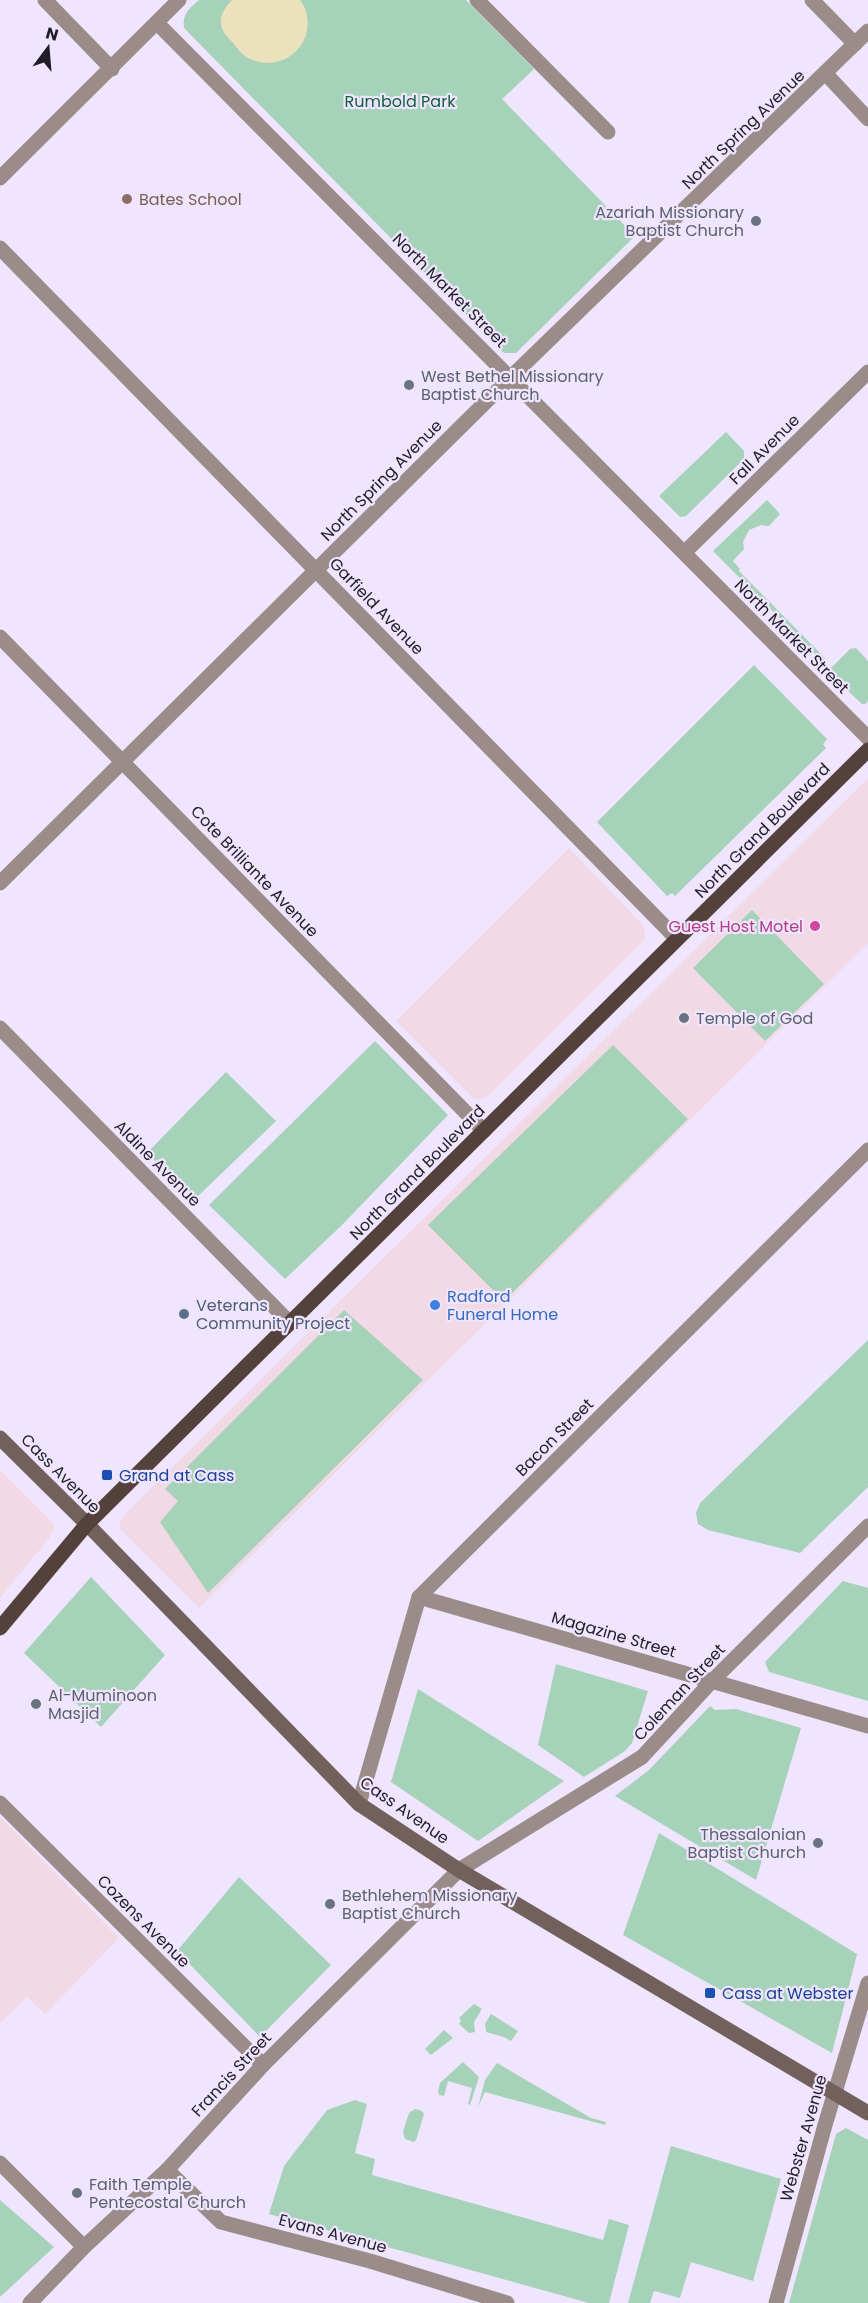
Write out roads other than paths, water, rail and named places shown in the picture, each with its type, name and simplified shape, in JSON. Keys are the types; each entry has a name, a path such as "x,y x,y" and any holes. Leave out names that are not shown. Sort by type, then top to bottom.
{"main road":[{"name":"North Grand Boulevard","path":"0,1628 87,1524 868,750"},
{"name":"Cass Avenue","path":"0,1438 360,1804 459,1870 868,2113"}],"street":[{"path":"45,0 112,69"},
{"path":"0,178 179,0"},
{"path":"477,0 609,132"},
{"path":"812,0 855,44"},
{"name":"North Market Street","path":"157,23 868,738"},
{"name":"North Spring Avenue","path":"0,884 511,377 868,31"},
{"path":"826,74 868,119"},
{"name":"Garfield Avenue","path":"0,248 677,939"},
{"name":"Fall Avenue","path":"685,552 868,372"},
{"name":"Cote Brilliante Avenue","path":"0,637 484,1131"},
{"name":"Aldine Avenue","path":"0,1028 290,1323"},
{"name":"Bacon Street","path":"360,1804 419,1597 868,1150"},
{"name":"Coleman Street","path":"459,1870 642,1757 713,1680 868,1526"},
{"name":"Magazine Street","path":"419,1597 868,1726"},
{"name":"Cozens Avenue","path":"0,1803 263,2065"},
{"name":"Francis Street","path":"30,2303 84,2247 167,2170 263,2065 459,1870"},
{"name":"Webster Avenue","path":"776,2303 834,2093 868,1983"},
{"path":"0,2163 84,2247"},
{"name":"Evans Avenue","path":"167,2170 221,2222 370,2261 507,2303"}],"place":[{"name":"Bates School","path":"127,199"},
{"name":"Azariah Missionary Baptist Church","path":"756,221"},
{"name":"West Bethel Missionary Baptist Church","path":"409,385"},
{"name":"Guest Host Motel","path":"815,926"},
{"name":"Temple of God","path":"684,1018"},
{"name":"Radford Funeral Home","path":"435,1305"},
{"name":"Veterans Community Project","path":"184,1314"},
{"name":"Grand at Cass","path":"107,1475"},
{"name":"Al-Muminoon Masjid","path":"36,1704"},
{"name":"Thessalonian Baptist Church","path":"818,1843"},
{"name":"Bethlehem Missionary Baptist Church","path":"330,1904"},
{"name":"Cass at Webster","path":"710,1993"},
{"name":"Faith Temple Pentecostal Church","path":"77,2193"}],"park label":[{"name":"Rumbold Park","path":"400,101"}]}
